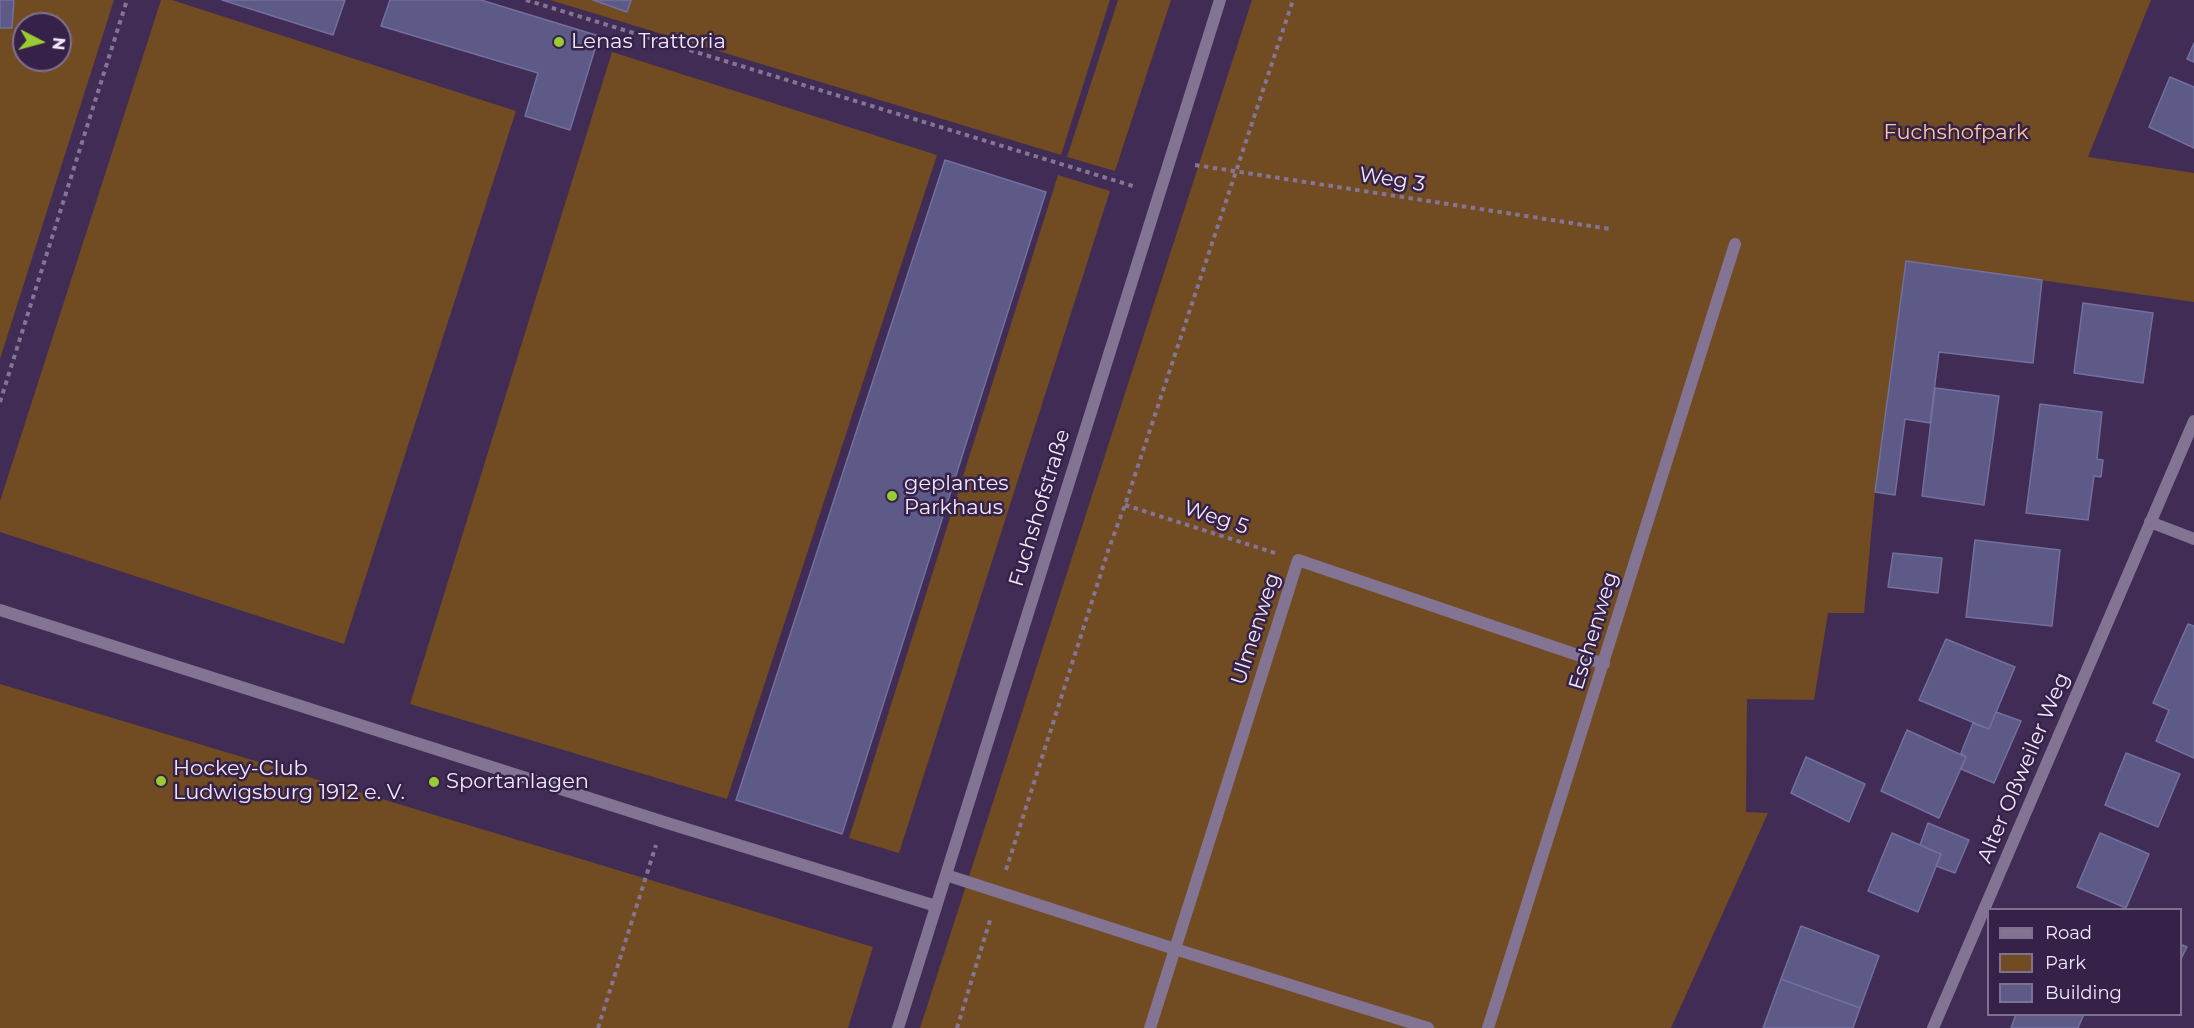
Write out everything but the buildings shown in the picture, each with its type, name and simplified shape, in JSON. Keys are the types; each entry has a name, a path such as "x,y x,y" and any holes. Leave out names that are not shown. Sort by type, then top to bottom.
{"street":[{"name":"Fuchshofstraße","path":"898,1028 1220,0"},
{"name":"Eschenweg","path":"1488,1028 1735,244"},
{"name":"Alter Oßweiler Weg","path":"1933,1028 2194,421"},
{"path":"2150,522 2194,539"},
{"name":"Ulmenweg","path":"1150,1028 1298,560 1604,664"},
{"path":"0,610 664,822 936,906"},
{"path":"946,875 1428,1028"}],"path":[{"path":"0,402 127,0"},
{"path":"526,0 1159,194"},
{"path":"957,1028 1109,548 1293,0"},
{"name":"Weg 3","path":"1169,161 1610,229"},
{"name":"Weg 5","path":"1125,505 1298,560"},
{"path":"598,1028 664,822"}],"green space":[{"path":"0,0 114,0 0,359"},
{"path":"161,0 172,0 516,111 344,644 0,532 0,501"},
{"path":"550,0 1110,0 1061,155"},
{"path":"1118,0 1171,0 1115,171 1067,157"},
{"name":"Fuchshofpark","path":"1252,0 2151,0 2088,157 2194,173 2194,302 1906,261 1875,492 1864,613 1828,613 1814,700 1747,699 1746,812 1768,813 1671,1028 920,1028"},
{"path":"612,52 937,155 727,799 410,704"},
{"path":"1058,175 1110,191 899,853 849,838"},
{"name":"Hockey-Club Ludwigsburg 1912 e. V.","path":"0,684 873,947 848,1028 0,1028"}],"place":[{"name":"Lenas Trattoria","path":"559,42"},
{"name":"geplantes Parkhaus","path":"892,496"},
{"name":"Hockey-Club Ludwigsburg 1912 e. V.","path":"161,781"},
{"name":"Sportanlagen","path":"434,782"}]}
